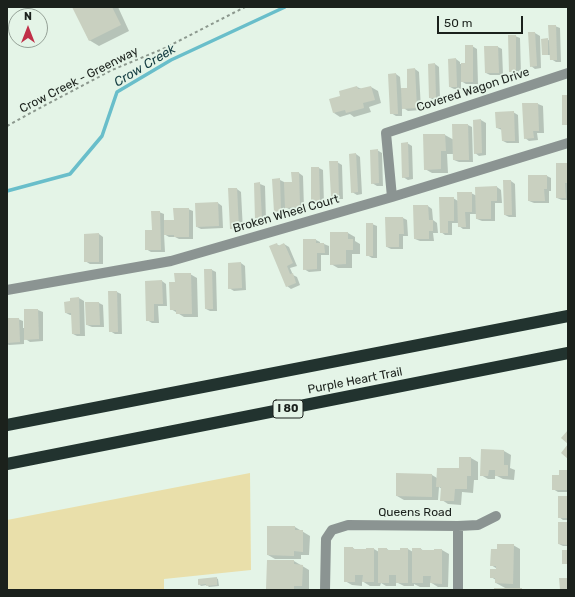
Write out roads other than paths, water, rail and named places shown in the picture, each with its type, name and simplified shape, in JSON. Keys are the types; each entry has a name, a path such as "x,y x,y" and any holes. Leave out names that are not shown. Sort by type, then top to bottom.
{"highway":[{"name":"Purple Heart Trail","path":"7,425 568,316"},
{"name":"Purple Heart Trail","path":"7,464 568,353"}],"street":[{"name":"Covered Wagon Drive","path":"392,197 386,133 568,73"},
{"name":"Broken Wheel Court","path":"7,290 171,261 392,197 568,143"},
{"name":"Queens Road","path":"325,590 326,539 332,530 348,525 478,525 496,516"},
{"path":"458,526 458,590"}],"waterway":[{"name":"Crow Creek","path":"7,191 70,174 102,136 117,92 171,60 285,7"}]}
